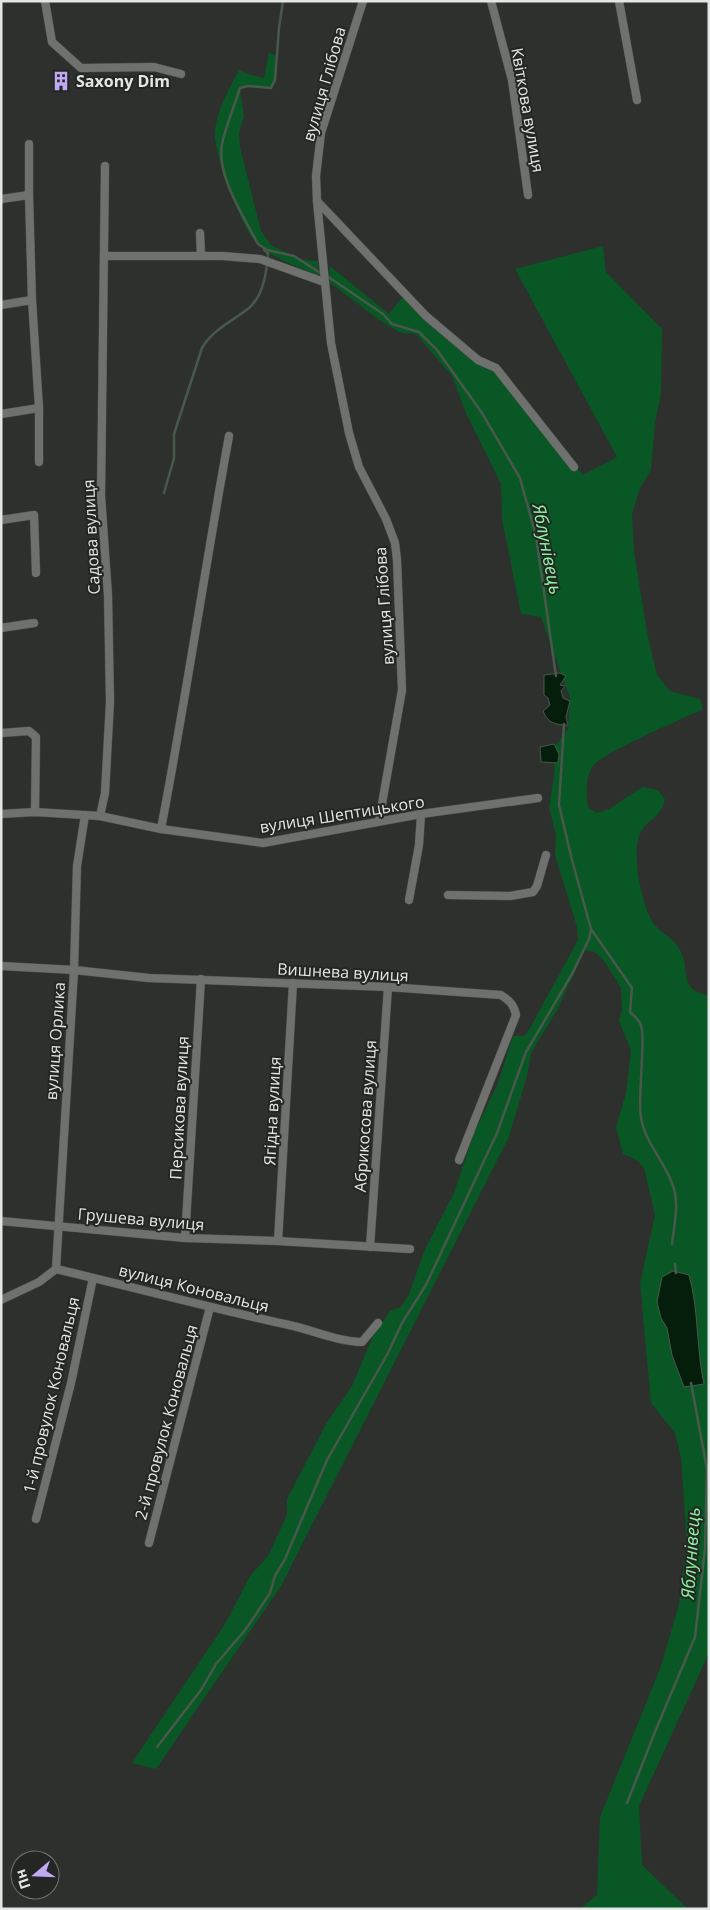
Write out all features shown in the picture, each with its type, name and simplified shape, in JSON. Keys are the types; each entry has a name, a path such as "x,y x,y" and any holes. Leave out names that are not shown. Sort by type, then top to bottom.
{"street":[{"path":"45,1 52,42 81,68 154,67 181,74"},
{"name":"вулиця Глібова","path":"363,1 321,133 316,176 331,343 349,433 359,467 386,519 395,543 398,560 402,690 395,742 379,821"},
{"name":"Квіткова вулиця","path":"491,1 512,80 528,196"},
{"path":"619,1 637,100"},
{"path":"29,144 32,300 39,408 39,462"},
{"name":"Садова вулиця","path":"100,816 105,793 110,702 108,594 101,496 105,166"},
{"path":"1,199 29,195"},
{"path":"317,201 426,316 478,360 496,368 574,467"},
{"path":"200,233 201,256"},
{"path":"104,256 201,256 260,259 324,280"},
{"path":"1,306 32,300"},
{"path":"1,414 39,408"},
{"path":"161,829 178,742 204,569 229,436"},
{"path":"1,520 34,514 36,573"},
{"path":"1,628 34,623"},
{"path":"1,734 29,731 36,737 36,812"},
{"name":"вулиця Шептицького","path":"1,814 36,812 100,816 161,829 264,843 421,814 538,798"},
{"path":"409,900 419,845 421,814"},
{"name":"вулиця Орлика","path":"56,1269 56,1225 74,970 77,866 85,815"},
{"path":"448,896 510,896 532,892 537,886 546,855"},
{"name":"Вишнева вулиця","path":"1,966 74,970 149,978 388,987 501,995 510,1000 515,1007 516,1015 459,1160"},
{"name":"Персикова вулиця","path":"186,1238 201,979"},
{"name":"Ягідна вулиця","path":"278,1240 293,983"},
{"name":"Абрикосова вулиця","path":"370,1247 388,987"},
{"name":"Грушева вулиця","path":"1,1221 186,1238 278,1240 410,1249"},
{"path":"1,1300 39,1282 56,1269"},
{"name":"вулиця Коновальця","path":"56,1269 210,1307 314,1330 349,1342 362,1342 378,1323"},
{"name":"1-й провулок Коновальця","path":"36,1518 71,1383 93,1278"},
{"name":"2-й провулок Коновальця","path":"149,1543 210,1307"}],"green space":[{"path":"269,52 276,56 275,80 271,88 248,86 240,89 244,116 239,133 240,147 261,231 271,245 302,260 318,261 318,276 278,258 257,244 236,206 218,154 215,140 216,122 228,91 239,70 264,78"},
{"path":"603,246 606,272 662,329 661,394 655,423 651,470 640,488 632,514 634,552 648,637 657,675 670,691 700,699 703,709 611,753 593,766 587,781 588,807 597,813 609,809 642,787 658,790 665,799 657,815 644,827 638,841 637,866 642,894 650,917 655,925 675,943 681,952 689,984 699,993 709,996 709,1653 639,1806 642,1865 688,1909 580,1909 597,1895 600,1817 661,1666 679,1604 687,1542 681,1458 675,1433 651,1403 640,1283 655,1215 644,1168 638,1161 623,1154 616,1127 626,1093 631,1050 619,1021 622,1010 621,988 605,962 595,952 585,950 557,1010 531,1053 527,1076 509,1137 281,1586 156,1769 132,1763 225,1624 250,1576 268,1556 287,1515 287,1499 326,1424 352,1386 373,1336 390,1311 401,1307 409,1294 425,1249 454,1193 474,1133 498,1083 513,1036 524,1036 530,1028 578,940 577,927 555,855 556,835 549,807 554,775 555,747 568,729 570,698 541,617 521,614 502,519 501,484 465,411 452,376 416,334 401,333 379,320 329,282 330,266 389,314 406,292 478,357 503,369 555,442 583,475 617,457 515,269","holes":["689,1275 704,1384 684,1387 672,1355 667,1327"]}],"shaded area":[{"path":"560,673 566,676 560,685 565,686 561,691 563,698 570,701 566,717 568,725 552,722 543,711 550,705 548,698 544,695 544,675"},
{"path":"554,744 559,754 558,763 541,762 540,747"},
{"path":"673,1271 689,1275 704,1384 684,1387 672,1355 667,1328 661,1318 657,1302 662,1277"}],"waterway":[{"name":"Яблунівець","path":"283,1 275,80 271,88 248,86 240,88 222,144 221,156 223,169 232,196 258,244 267,250 294,256 322,274"},
{"path":"164,493 174,458 174,434 202,348 212,336 249,308 258,297 267,268 268,253 264,250"},
{"name":"Яблунівець","path":"327,276 383,314 392,324 419,332 437,350 482,413 520,478 536,536 556,676"},
{"name":"Яблунівець","path":"564,724 559,805 591,929 632,988 630,1012 639,1022 643,1039 640,1096 641,1118 646,1135 669,1175 676,1198 672,1244"},
{"path":"157,1747 201,1690 216,1664 246,1629 270,1593 275,1576 285,1559 327,1460 388,1353 402,1323 426,1285 497,1133 526,1052 572,974 589,939 591,929"},
{"name":"Яблунівець","path":"675,1264 676,1273"},
{"name":"Яблунівець","path":"627,1803 695,1637 705,1549 707,1469 691,1383"}],"place":[{"name":"Saxony Dim","path":"61,81"}]}
